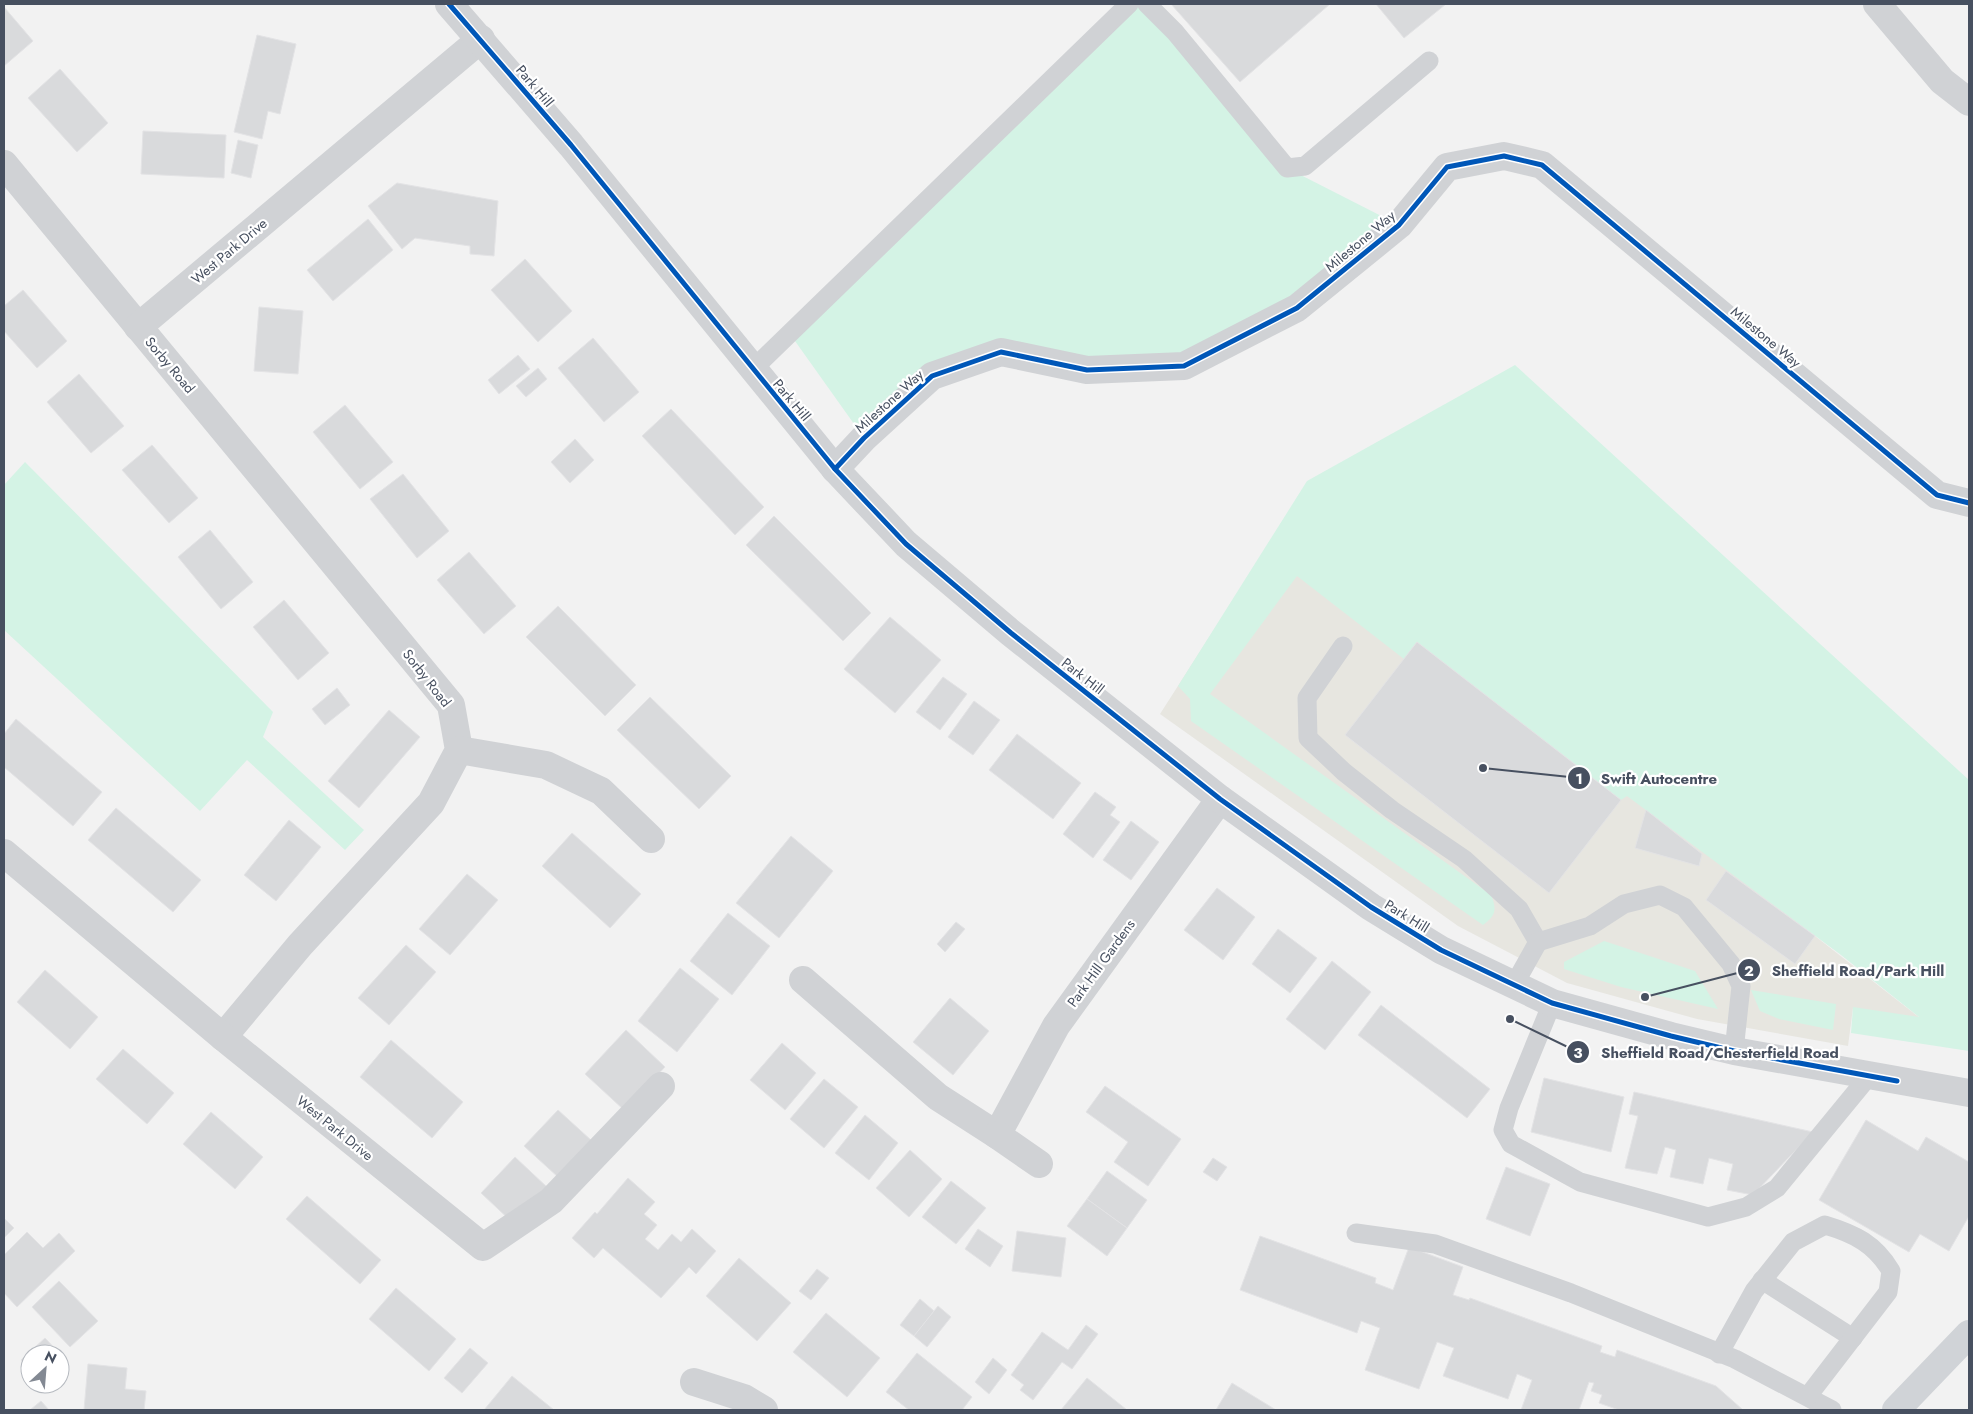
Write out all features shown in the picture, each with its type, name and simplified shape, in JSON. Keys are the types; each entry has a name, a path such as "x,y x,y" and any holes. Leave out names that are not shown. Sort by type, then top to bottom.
{"main road":[{"path":"1896,1410 1969,1334"}],"street":[{"name":"Park Hill","path":"449,4 571,145 752,370 835,469 906,544 1011,633 1220,799 1372,907 1441,950 1552,1003 1671,1036 1734,1051 1969,1092"},
{"path":"1877,4 1942,81 1969,102"},
{"name":"West Park Drive","path":"138,327 481,39"},
{"name":"Milestone Way","path":"835,469 864,438 932,376 1001,352 1087,370 1184,366 1297,308 1399,225 1447,167 1504,156 1542,165 1937,495 1969,503"},
{"path":"4,164 138,327"},
{"name":"Sorby Road","path":"138,327 451,705 459,750"},
{"path":"223,1038 300,945 431,803 459,750 546,765 601,791 651,839"},
{"name":"Park Hill Gardens","path":"996,1135 1056,1026 1220,799"},
{"name":"West Park Drive","path":"4,853 223,1038 482,1247 551,1200 661,1086"},
{"path":"803,980 938,1097 1039,1164"},
{"path":"694,1382 747,1406"}],"lane":[{"path":"752,370 1129,4"},
{"path":"1146,4 1175,32 1287,168 1305,166 1429,61"},
{"path":"1343,646 1308,698 1308,738 1351,778 1464,859 1519,910 1538,942"},
{"path":"1514,985 1538,942 1590,926 1624,904 1660,895 1684,906 1731,964 1740,986 1734,1051"},
{"path":"1552,1003 1509,1108 1504,1130 1511,1144 1580,1182 1708,1217 1746,1208 1776,1188 1869,1076"},
{"path":"1719,1354 1754,1291 1792,1242 1825,1225 1852,1233 1883,1256 1892,1272 1888,1292 1808,1396"},
{"path":"1356,1233 1435,1244 1571,1293 1735,1359 1832,1410"},
{"path":"1762,1280 1852,1338"}],"shaded area":[{"path":"1290,511 1815,936 1920,1018 1853,1008 1848,1046 1697,1019 1567,983 1458,926 1160,714"}],"green space":[{"path":"1129,4 1147,4 1287,168 1399,225 1184,366 1001,352 932,376 864,438 790,334"},
{"path":"1515,365 1969,780 1969,1051 1851,1033 1853,1007 1919,1017 1841,955 1627,796 1621,800 1417,642 1404,659 1297,576 1210,694 1491,895 1495,908 1491,918 1483,925 1191,721 1190,699 1178,686 1307,481"},
{"path":"25,462 273,712 263,737 364,830 345,850 247,760 200,811 4,630 4,485"},
{"path":"1604,941 1695,971 1718,1009 1621,987 1564,969 1564,962"},
{"path":"1751,990 1836,1004 1833,1030 1779,1019 1760,1011"}],"building":[{"path":"1171,4 1330,4 1240,82"},
{"path":"1376,4 1446,4 1404,38"},
{"path":"4,7 33,41 4,66"},
{"path":"257,35 296,44 280,114 268,111 262,139 234,132"},
{"path":"60,69 108,123 77,152 28,98"},
{"path":"143,131 226,135 224,178 141,174"},
{"path":"238,140 258,145 251,178 231,173"},
{"path":"397,183 498,201 494,256 470,254 470,246 415,238 402,249 368,206"},
{"path":"368,219 393,250 333,301 307,270"},
{"path":"525,259 572,311 538,342 491,290"},
{"path":"23,290 67,341 37,368 4,331 4,306"},
{"path":"259,307 303,311 298,374 254,371"},
{"path":"593,338 639,392 604,422 558,368"},
{"path":"518,355 530,369 499,394 488,380"},
{"path":"538,368 547,379 526,397 516,386"},
{"path":"79,374 124,426 91,453 47,402"},
{"path":"345,405 393,462 360,489 313,432"},
{"path":"671,409 764,507 735,535 642,436"},
{"path":"575,439 594,460 570,483 551,462"},
{"path":"152,445 198,498 169,523 122,470"},
{"path":"403,474 449,531 417,558 370,499"},
{"path":"774,516 871,613 843,641 746,545"},
{"path":"210,530 253,582 221,609 178,557"},
{"path":"469,552 516,606 484,634 437,580"},
{"path":"284,600 329,653 298,680 253,627"},
{"path":"558,606 636,685 605,716 526,637"},
{"path":"890,617 941,660 895,713 844,669"},
{"path":"1417,642 1621,800 1549,893 1345,735"},
{"path":"943,677 967,694 940,730 916,712"},
{"path":"337,688 350,705 325,725 312,709"},
{"path":"650,697 731,776 699,809 617,730"},
{"path":"974,701 1000,720 973,755 948,737"},
{"path":"389,710 420,737 359,808 328,781"},
{"path":"16,719 102,792 73,826 4,767 4,734"},
{"path":"1017,734 1081,783 1053,819 989,770"},
{"path":"1095,792 1116,807 1110,815 1120,822 1093,858 1063,834"},
{"path":"116,808 201,880 173,912 88,840"},
{"path":"1646,810 1702,854 1699,866 1635,848"},
{"path":"289,820 321,847 276,901 244,875"},
{"path":"1131,821 1159,842 1131,880 1103,860"},
{"path":"572,833 641,894 610,928 542,866"},
{"path":"791,836 833,871 779,938 736,903"},
{"path":"1726,871 1815,936 1795,964 1706,900"},
{"path":"467,874 498,900 450,955 419,929"},
{"path":"1217,888 1255,917 1223,960 1184,930"},
{"path":"728,913 770,946 732,995 690,961"},
{"path":"956,922 965,929 945,952 937,944"},
{"path":"1278,929 1317,958 1290,993 1252,964"},
{"path":"406,945 436,972 389,1025 358,998"},
{"path":"1332,961 1371,992 1325,1050 1286,1019"},
{"path":"680,968 719,999 677,1052 638,1021"},
{"path":"45,970 98,1017 70,1049 17,1002"},
{"path":"950,998 989,1031 953,1075 913,1042"},
{"path":"1381,1005 1490,1089 1467,1118 1358,1035"},
{"path":"626,1030 665,1067 624,1110 585,1074"},
{"path":"391,1040 463,1102 432,1138 360,1077"},
{"path":"782,1043 816,1073 785,1110 750,1080"},
{"path":"123,1049 174,1093 147,1124 96,1079"},
{"path":"1544,1078 1624,1097 1611,1152 1531,1132"},
{"path":"824,1079 858,1107 824,1148 790,1119"},
{"path":"1105,1086 1181,1139 1148,1186 1114,1162 1128,1142 1086,1112"},
{"path":"1634,1092 1813,1132 1753,1195 1727,1190 1733,1164 1709,1158 1703,1184 1670,1177 1676,1150 1665,1147 1657,1174 1625,1168 1638,1116 1629,1114"},
{"path":"558,1110 592,1141 558,1177 524,1146"},
{"path":"211,1112 263,1157 235,1189 183,1144"},
{"path":"865,1115 898,1143 869,1180 835,1153"},
{"path":"1866,1120 1918,1151 1926,1137 1969,1162 1969,1216 1949,1251 1920,1234 1909,1252 1819,1200"},
{"path":"910,1150 942,1179 909,1217 876,1188"},
{"path":"515,1157 548,1188 514,1224 481,1193"},
{"path":"1213,1158 1227,1167 1217,1181 1203,1172"},
{"path":"1506,1167 1550,1184 1530,1236 1486,1219"},
{"path":"1107,1171 1147,1200 1127,1228 1087,1199"},
{"path":"628,1178 655,1202 644,1214 657,1225 645,1239 658,1250 672,1234 681,1242 692,1229 716,1251 696,1274 689,1267 661,1298 603,1248 594,1258 572,1238 595,1212 597,1214"},
{"path":"951,1181 986,1208 956,1244 922,1217"},
{"path":"307,1196 381,1260 360,1284 286,1219"},
{"path":"1087,1199 1127,1228 1107,1256 1067,1226"},
{"path":"4,1218 14,1228 4,1238"},
{"path":"978,1229 1003,1246 990,1267 965,1249"},
{"path":"1017,1231 1066,1238 1061,1277 1012,1271"},
{"path":"27,1232 43,1248 59,1233 75,1251 17,1307 4,1293 4,1255"},
{"path":"1260,1236 1376,1278 1375,1283 1393,1290 1409,1247 1463,1267 1453,1295 1469,1300 1470,1298 1602,1346 1600,1352 1615,1357 1617,1350 1716,1386 1743,1410 1619,1410 1599,1403 1602,1395 1591,1391 1594,1383 1589,1382 1579,1410 1521,1410 1532,1380 1517,1374 1508,1399 1443,1376 1454,1348 1437,1342 1419,1389 1365,1370 1380,1328 1361,1321 1357,1333 1240,1290"},
{"path":"739,1258 791,1303 757,1341 706,1296"},
{"path":"817,1269 829,1278 811,1300 799,1291"},
{"path":"59,1281 98,1321 70,1347 70,1344 67,1344 32,1307"},
{"path":"396,1288 456,1339 429,1371 369,1319"},
{"path":"920,1299 934,1311 914,1336 900,1325"},
{"path":"938,1306 951,1317 927,1347 914,1336"},
{"path":"826,1313 880,1358 847,1397 793,1352"},
{"path":"1086,1325 1098,1334 1072,1369 1062,1362 1033,1400 1020,1390 1024,1385 1011,1375 1042,1332 1068,1350"},
{"path":"45,1338 51,1344 38,1344"},
{"path":"470,1348 488,1363 462,1393 444,1378"},
{"path":"917,1353 972,1397 962,1410 909,1410 886,1392"},
{"path":"993,1358 1007,1370 989,1394 975,1382"},
{"path":"88,1364 127,1368 125,1389 146,1391 144,1410 84,1410"},
{"path":"512,1376 554,1410 484,1410"},
{"path":"1087,1378 1127,1410 1061,1410"},
{"path":"1232,1383 1276,1410 1216,1410"},
{"path":"41,1401 49,1410 30,1410"}],"cycle path":[{"path":"449,4 571,145 835,469 906,544 1011,633 1220,799 1371,907 1441,950 1552,1003 1671,1036 1734,1051 1897,1081"},
{"path":"835,469 864,438 932,376 1001,352 1087,370 1184,366 1297,308 1399,225 1447,167 1504,156 1542,165 1937,495 1969,503"}],"place":[{"name":"Swift Autocentre","path":"1483,768"},
{"name":"Sheffield Road/Park Hill","path":"1645,997"},
{"name":"Sheffield Road/Chesterfield Road","path":"1510,1019"}]}
